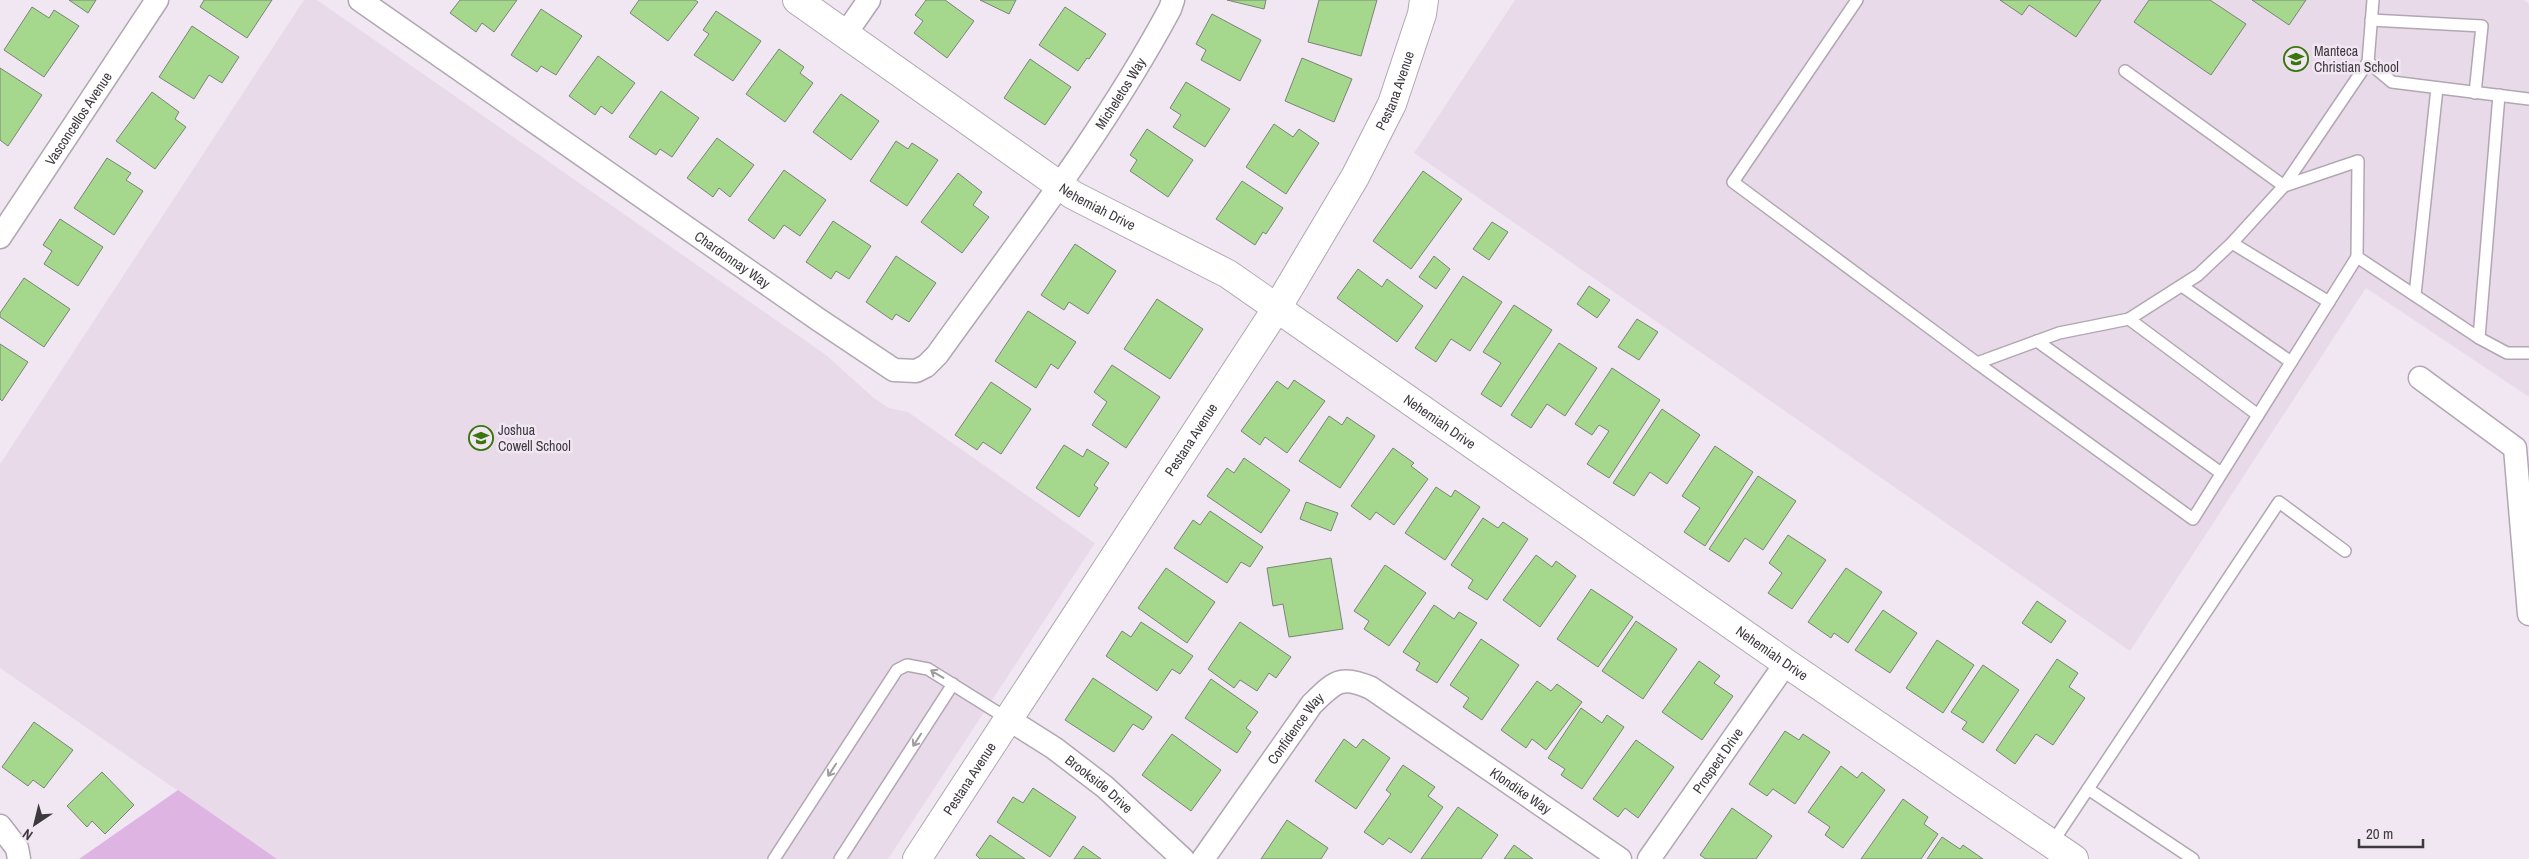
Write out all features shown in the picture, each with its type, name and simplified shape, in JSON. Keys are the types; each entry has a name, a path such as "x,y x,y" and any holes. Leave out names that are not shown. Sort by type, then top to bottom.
{"street":[{"name":"Vasconcellos Avenue","path":"0,237 157,0"},
{"name":"Chardonnay Way","path":"360,0 819,320 894,370 916,371 926,366 937,354 1059,184"},
{"name":"Nehemiah Drive","path":"797,0 1100,211 1228,274 1786,663 2074,859"},
{"path":"846,33 869,0"},
{"name":"Micheletos Way","path":"1059,184 1141,64 1170,10 1173,0"},
{"name":"Pestana Avenue","path":"917,859 1277,308 1355,177 1392,104 1422,14 1424,0"},
{"path":"2420,378 2515,448 2529,614"},
{"name":"Prospect Drive","path":"1649,859 1786,663"},
{"name":"Confidence Way","path":"1203,859 1312,704 1335,683 1344,680 1371,688 1422,723"},
{"name":"Brookside Drive","path":"1008,718 1054,748 1105,787 1183,859"},
{"name":"Klondike Way","path":"1422,723 1620,859"},
{"path":"0,826 17,848 19,859"}],"lane":[{"path":"1857,0 1733,182 1977,363 2193,519 2358,257 2358,161 2284,186"},
{"path":"1977,363 2059,333 2129,320 2198,276 2232,243 2284,186 2368,62 2373,0"},
{"path":"2372,20 2482,26 2475,92"},
{"path":"2368,62 2392,82 2529,99"},
{"path":"2126,71 2284,186"},
{"path":"2415,295 2437,88"},
{"path":"2479,338 2499,95"},
{"path":"2232,243 2329,302"},
{"path":"2358,257 2479,338 2507,352 2529,353"},
{"path":"2182,286 2292,362"},
{"path":"2129,320 2258,415"},
{"path":"2036,341 2222,474"},
{"path":"2052,843 2279,502 2345,551"},
{"path":"774,859 897,670 907,665 928,669 1008,718"},
{"path":"840,859 953,684"},
{"path":"2088,789 2193,859"}],"shaded area":[{"name":"Joshua Cowell School","path":"304,0 317,0 826,355 874,398 889,408 908,412 1095,543 888,859 277,859 0,668 0,464"},
{"path":"1515,0 2524,0 2529,4 2529,397 2366,288 2130,651 1414,153"},
{"path":"178,790 277,859 79,859"}],"building":[{"path":"69,0 96,0 88,13"},
{"path":"204,0 272,0 247,38 200,7"},
{"path":"460,0 517,0 494,32 482,23 476,32 450,13"},
{"path":"639,0 695,0 698,2 668,41 630,13"},
{"path":"926,0 945,0 974,21 947,58 914,33 923,21 915,15"},
{"path":"980,0 1016,0 1009,14"},
{"path":"1227,0 1266,0 1264,9"},
{"path":"1319,0 1377,0 1361,56 1308,42"},
{"path":"2000,0 2101,0 2076,37 2029,5 2022,15"},
{"path":"2149,0 2210,0 2246,24 2211,75 2134,22"},
{"path":"2252,0 2306,0 2289,25"},
{"path":"32,7 49,18 54,10 79,26 44,77 4,50"},
{"path":"1065,7 1106,34 1089,59 1087,58 1078,71 1039,45"},
{"path":"541,9 582,36 556,75 541,66 537,72 511,55"},
{"path":"716,11 761,41 733,81 694,55 709,34 703,30"},
{"path":"1212,14 1261,40 1240,81 1201,60 1206,50 1196,44"},
{"path":"192,26 239,57 222,83 209,75 194,99 159,77"},
{"path":"779,49 804,67 800,73 813,83 785,122 746,94"},
{"path":"598,56 635,83 612,114 601,106 595,115 569,96"},
{"path":"1302,58 1352,79 1334,122 1285,101"},
{"path":"1030,59 1071,87 1045,125 1004,98"},
{"path":"0,68 42,95 8,146 0,140"},
{"path":"1186,82 1230,109 1205,147 1173,127 1181,115 1170,108"},
{"path":"661,91 699,118 672,157 660,149 656,155 629,137"},
{"path":"152,92 179,112 175,119 186,127 155,169 116,141"},
{"path":"841,94 879,121 851,160 813,132"},
{"path":"1274,124 1293,137 1299,129 1319,143 1286,194 1246,167"},
{"path":"1147,129 1193,160 1168,197 1130,171 1137,160 1130,155"},
{"path":"717,138 754,165 730,197 719,188 713,197 687,178"},
{"path":"896,141 908,149 912,143 938,160 907,206 870,181"},
{"path":"107,158 131,173 126,180 143,191 114,235 74,208"},
{"path":"784,170 826,200 800,236 784,225 774,239 748,220"},
{"path":"1423,171 1462,199 1411,269 1373,241"},
{"path":"958,173 982,192 973,205 989,217 962,253 921,222"},
{"path":"1242,181 1283,208 1266,234 1263,232 1255,245 1216,219"},
{"path":"60,219 103,247 78,286 44,264 52,251 43,245"},
{"path":"833,221 871,246 849,279 836,271 831,279 806,262"},
{"path":"1492,222 1508,232 1489,260 1473,249"},
{"path":"1075,244 1116,271 1088,314 1069,302 1064,310 1041,295"},
{"path":"896,256 936,283 909,322 896,314 892,320 866,302"},
{"path":"1434,256 1450,269 1436,289 1419,277"},
{"path":"1358,269 1382,287 1387,279 1423,306 1397,342 1337,298"},
{"path":"1463,276 1502,302 1470,351 1451,339 1436,362 1415,348"},
{"path":"24,278 70,309 44,347 0,317 0,313"},
{"path":"1589,286 1610,300 1597,318 1577,304"},
{"path":"1157,299 1203,329 1170,379 1124,349"},
{"path":"1514,305 1552,330 1501,407 1481,394 1501,363 1483,352"},
{"path":"1028,311 1076,342 1058,369 1051,364 1036,388 995,361"},
{"path":"1637,319 1658,332 1639,360 1618,347"},
{"path":"1559,343 1597,368 1565,416 1547,404 1531,428 1511,415"},
{"path":"0,344 28,362 2,401 0,399"},
{"path":"1112,365 1160,397 1126,448 1092,425 1107,402 1094,392"},
{"path":"1612,368 1660,400 1609,478 1587,464 1609,431 1599,425 1592,435 1575,424"},
{"path":"1294,380 1325,401 1287,453 1265,437 1260,445 1241,431 1277,381 1288,389"},
{"path":"991,382 1031,409 1001,454 983,442 977,450 955,435"},
{"path":"1662,409 1700,435 1667,484 1650,472 1634,496 1613,483"},
{"path":"1329,416 1342,425 1347,417 1375,436 1340,488 1299,461"},
{"path":"1064,445 1083,457 1087,449 1109,463 1094,485 1098,488 1079,517 1036,488"},
{"path":"1715,446 1753,472 1705,546 1684,532 1700,508 1682,496"},
{"path":"1393,448 1414,463 1411,466 1428,479 1394,525 1376,512 1370,520 1351,506"},
{"path":"1244,458 1290,490 1261,533 1207,496 1227,468 1234,473"},
{"path":"1758,476 1796,501 1763,550 1745,538 1729,562 1709,549"},
{"path":"1436,487 1451,497 1455,490 1480,507 1445,560 1405,533"},
{"path":"1306,502 1338,513 1331,531 1300,519"},
{"path":"1210,511 1263,547 1250,567 1241,562 1227,583 1174,548 1193,520 1200,525"},
{"path":"1483,518 1498,528 1503,522 1528,539 1487,600 1468,588 1473,580 1451,565"},
{"path":"1788,535 1826,560 1792,609 1768,593 1782,573 1769,563"},
{"path":"1536,555 1552,567 1556,561 1576,576 1540,627 1503,600"},
{"path":"1331,558 1343,629 1289,637 1283,604 1273,606 1267,568"},
{"path":"1385,565 1426,593 1389,646 1364,629 1369,621 1354,611"},
{"path":"1166,568 1215,602 1187,643 1138,608"},
{"path":"1846,568 1882,592 1848,643 1834,633 1831,638 1808,622"},
{"path":"1591,589 1633,617 1598,667 1557,639"},
{"path":"2037,601 2066,621 2051,643 2022,623"},
{"path":"1434,605 1454,619 1459,612 1477,623 1437,683 1416,670 1420,663 1403,652"},
{"path":"1883,610 1917,633 1890,673 1855,650"},
{"path":"1636,621 1677,649 1643,699 1602,671"},
{"path":"1141,622 1193,656 1180,674 1172,669 1157,691 1106,656 1122,631 1131,637"},
{"path":"1240,622 1291,657 1276,678 1269,673 1257,691 1240,680 1234,688 1208,669"},
{"path":"1481,639 1519,665 1482,720 1463,707 1469,698 1450,685"},
{"path":"1937,640 1974,665 1943,713 1906,688"},
{"path":"2057,659 2078,673 2069,687 2085,698 2053,745 2036,734 2015,764 1996,750"},
{"path":"1699,661 1720,676 1714,683 1733,696 1702,740 1662,712"},
{"path":"1983,665 2019,690 1983,743 1962,729 1967,722 1951,712"},
{"path":"1093,678 1152,717 1143,730 1133,724 1114,752 1065,720"},
{"path":"1211,679 1258,712 1246,728 1251,732 1237,753 1185,718"},
{"path":"1537,681 1551,691 1557,684 1582,702 1546,750 1532,739 1526,748 1501,730"},
{"path":"1581,708 1602,723 1607,715 1624,727 1582,789 1561,775 1565,769 1548,758"},
{"path":"34,722 73,750 44,788 33,780 28,786 2,767"},
{"path":"1785,731 1799,740 1803,734 1830,752 1795,804 1773,789 1767,796 1749,784"},
{"path":"1172,734 1221,770 1191,811 1142,775"},
{"path":"1344,739 1356,748 1363,739 1390,758 1356,809 1315,781"},
{"path":"1636,740 1674,767 1638,818 1625,808 1618,817 1593,799"},
{"path":"1403,765 1435,787 1428,796 1443,807 1411,853 1389,838 1383,845 1364,832 1391,794 1386,790"},
{"path":"1841,766 1857,778 1862,772 1885,790 1843,848 1825,835 1830,827 1808,812"},
{"path":"102,772 134,805 105,834 92,821 87,827 67,806"},
{"path":"1033,788 1076,817 1050,857 997,822 1013,797 1023,803"},
{"path":"1903,799 1928,817 1924,824 1938,834 1921,859 1861,859"},
{"path":"1458,807 1498,835 1481,859 1421,859"},
{"path":"1732,808 1772,836 1756,859 1706,859 1700,855"},
{"path":"1287,820 1328,848 1321,859 1261,859"},
{"path":"990,835 1025,859 980,859 976,855"},
{"path":"1942,837 1960,849 1963,845 1983,859 1927,859"},
{"path":"1514,845 1533,859 1504,859"},
{"path":"1083,846 1101,859 1074,859"}],"place":[{"name":"Manteca Christian School","path":"2296,59"},
{"name":"Joshua Cowell School","path":"481,438"}]}
